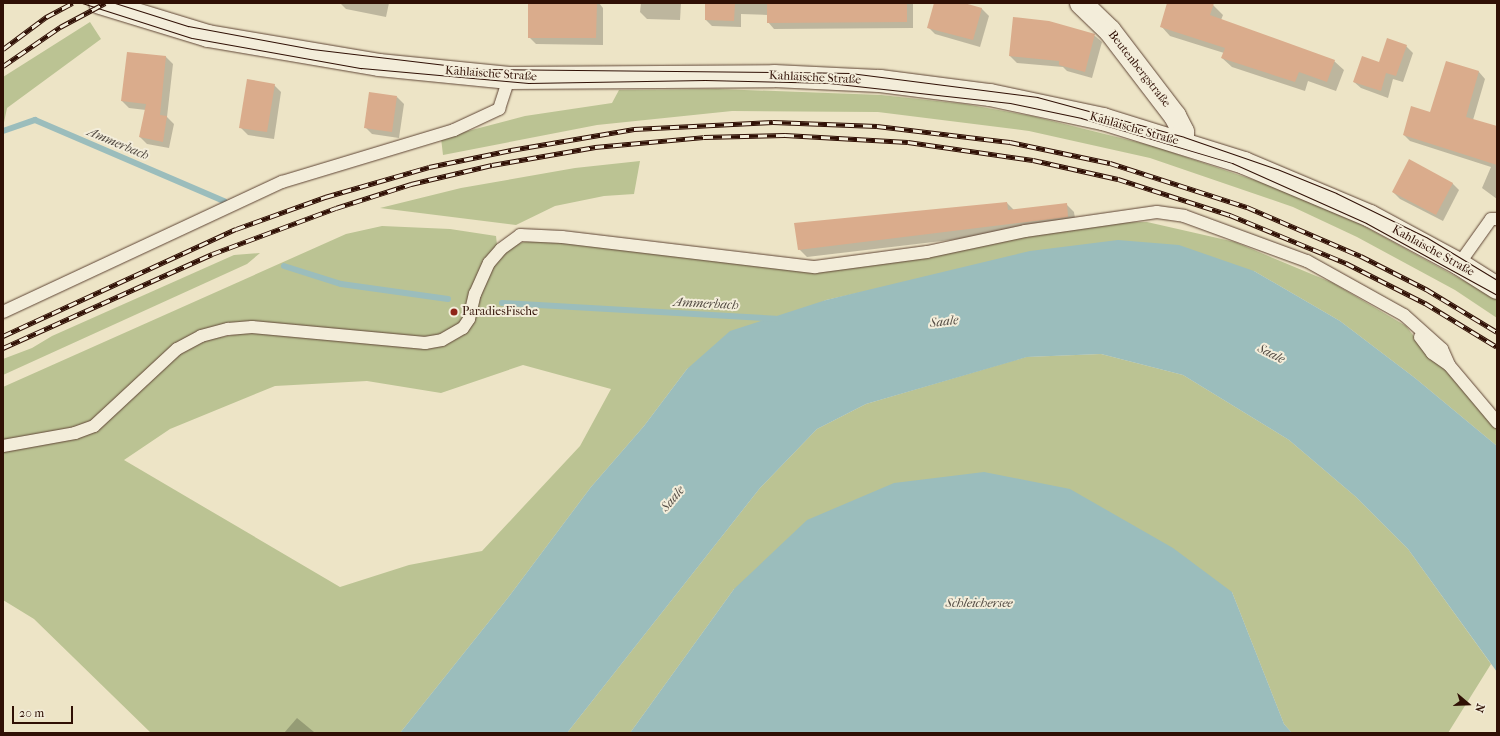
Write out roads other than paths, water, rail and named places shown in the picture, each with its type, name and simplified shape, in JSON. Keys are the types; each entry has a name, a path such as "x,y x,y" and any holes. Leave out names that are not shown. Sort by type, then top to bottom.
{"main road":[{"name":"Kahlaische Straße","path":"100,3 208,36 271,48 380,65 509,78 774,76 880,81 990,95 1103,119 1244,163 1370,216 1459,264 1497,288"},
{"name":"Beutenbergstraße","path":"1082,3 1110,31 1175,116 1183,132 1183,143"}],"lane":[{"path":"3,312 282,182 454,130 499,109 509,78"},
{"path":"3,446 75,432 94,426 177,349 201,336 228,329 252,327 425,343 442,340 463,328 469,319 475,294 490,262 501,249 520,235 562,237 816,267 927,252 1025,231 1157,212 1184,216 1307,261 1404,315 1432,353 1449,365 1497,422"},
{"path":"1459,264 1491,219 1497,219"}],"water":[{"name":"Saale","path":"1118,240 1179,245 1254,271 1340,321 1415,378 1497,446 1497,672 1408,549 1356,497 1289,440 1183,375 1101,354 1027,357 866,404 817,429 760,488 567,733 400,733 507,599 591,487 644,426 687,369 730,331 826,300 1030,251"},
{"name":"Schleichersee","path":"984,472 1070,489 1173,548 1232,592 1284,724 1292,733 630,733 734,589 807,520 894,483"}],"waterway":[{"name":"Ammerbach","path":"3,131 35,120 224,201"},
{"name":"Ammerbach","path":"284,266 341,284 448,299"},
{"name":"Ammerbach","path":"502,303 776,319"}],"tram line":[{"path":"82,3 192,38 361,68 528,83 705,80 829,83 1010,103 1081,118 1232,163 1366,223 1497,295"},
{"path":"115,3 188,26 312,49 479,69 850,73 1037,97 1184,137 1277,169 1336,193 1426,237 1497,280"}],"railway":[{"path":"3,49 46,17 72,3"},
{"path":"3,66 60,27 105,3"},
{"path":"3,336 236,229 325,197 429,167 511,150 634,129 773,122 877,126 1010,142 1110,163 1247,207 1361,256 1426,289 1497,332"},
{"path":"3,348 212,254 336,208 411,184 492,165 595,147 704,137 785,135 908,142 1033,160 1118,179 1230,215 1346,263 1425,303 1497,347"}],"place":[{"name":"ParadiesFische","path":"454,312"}]}
